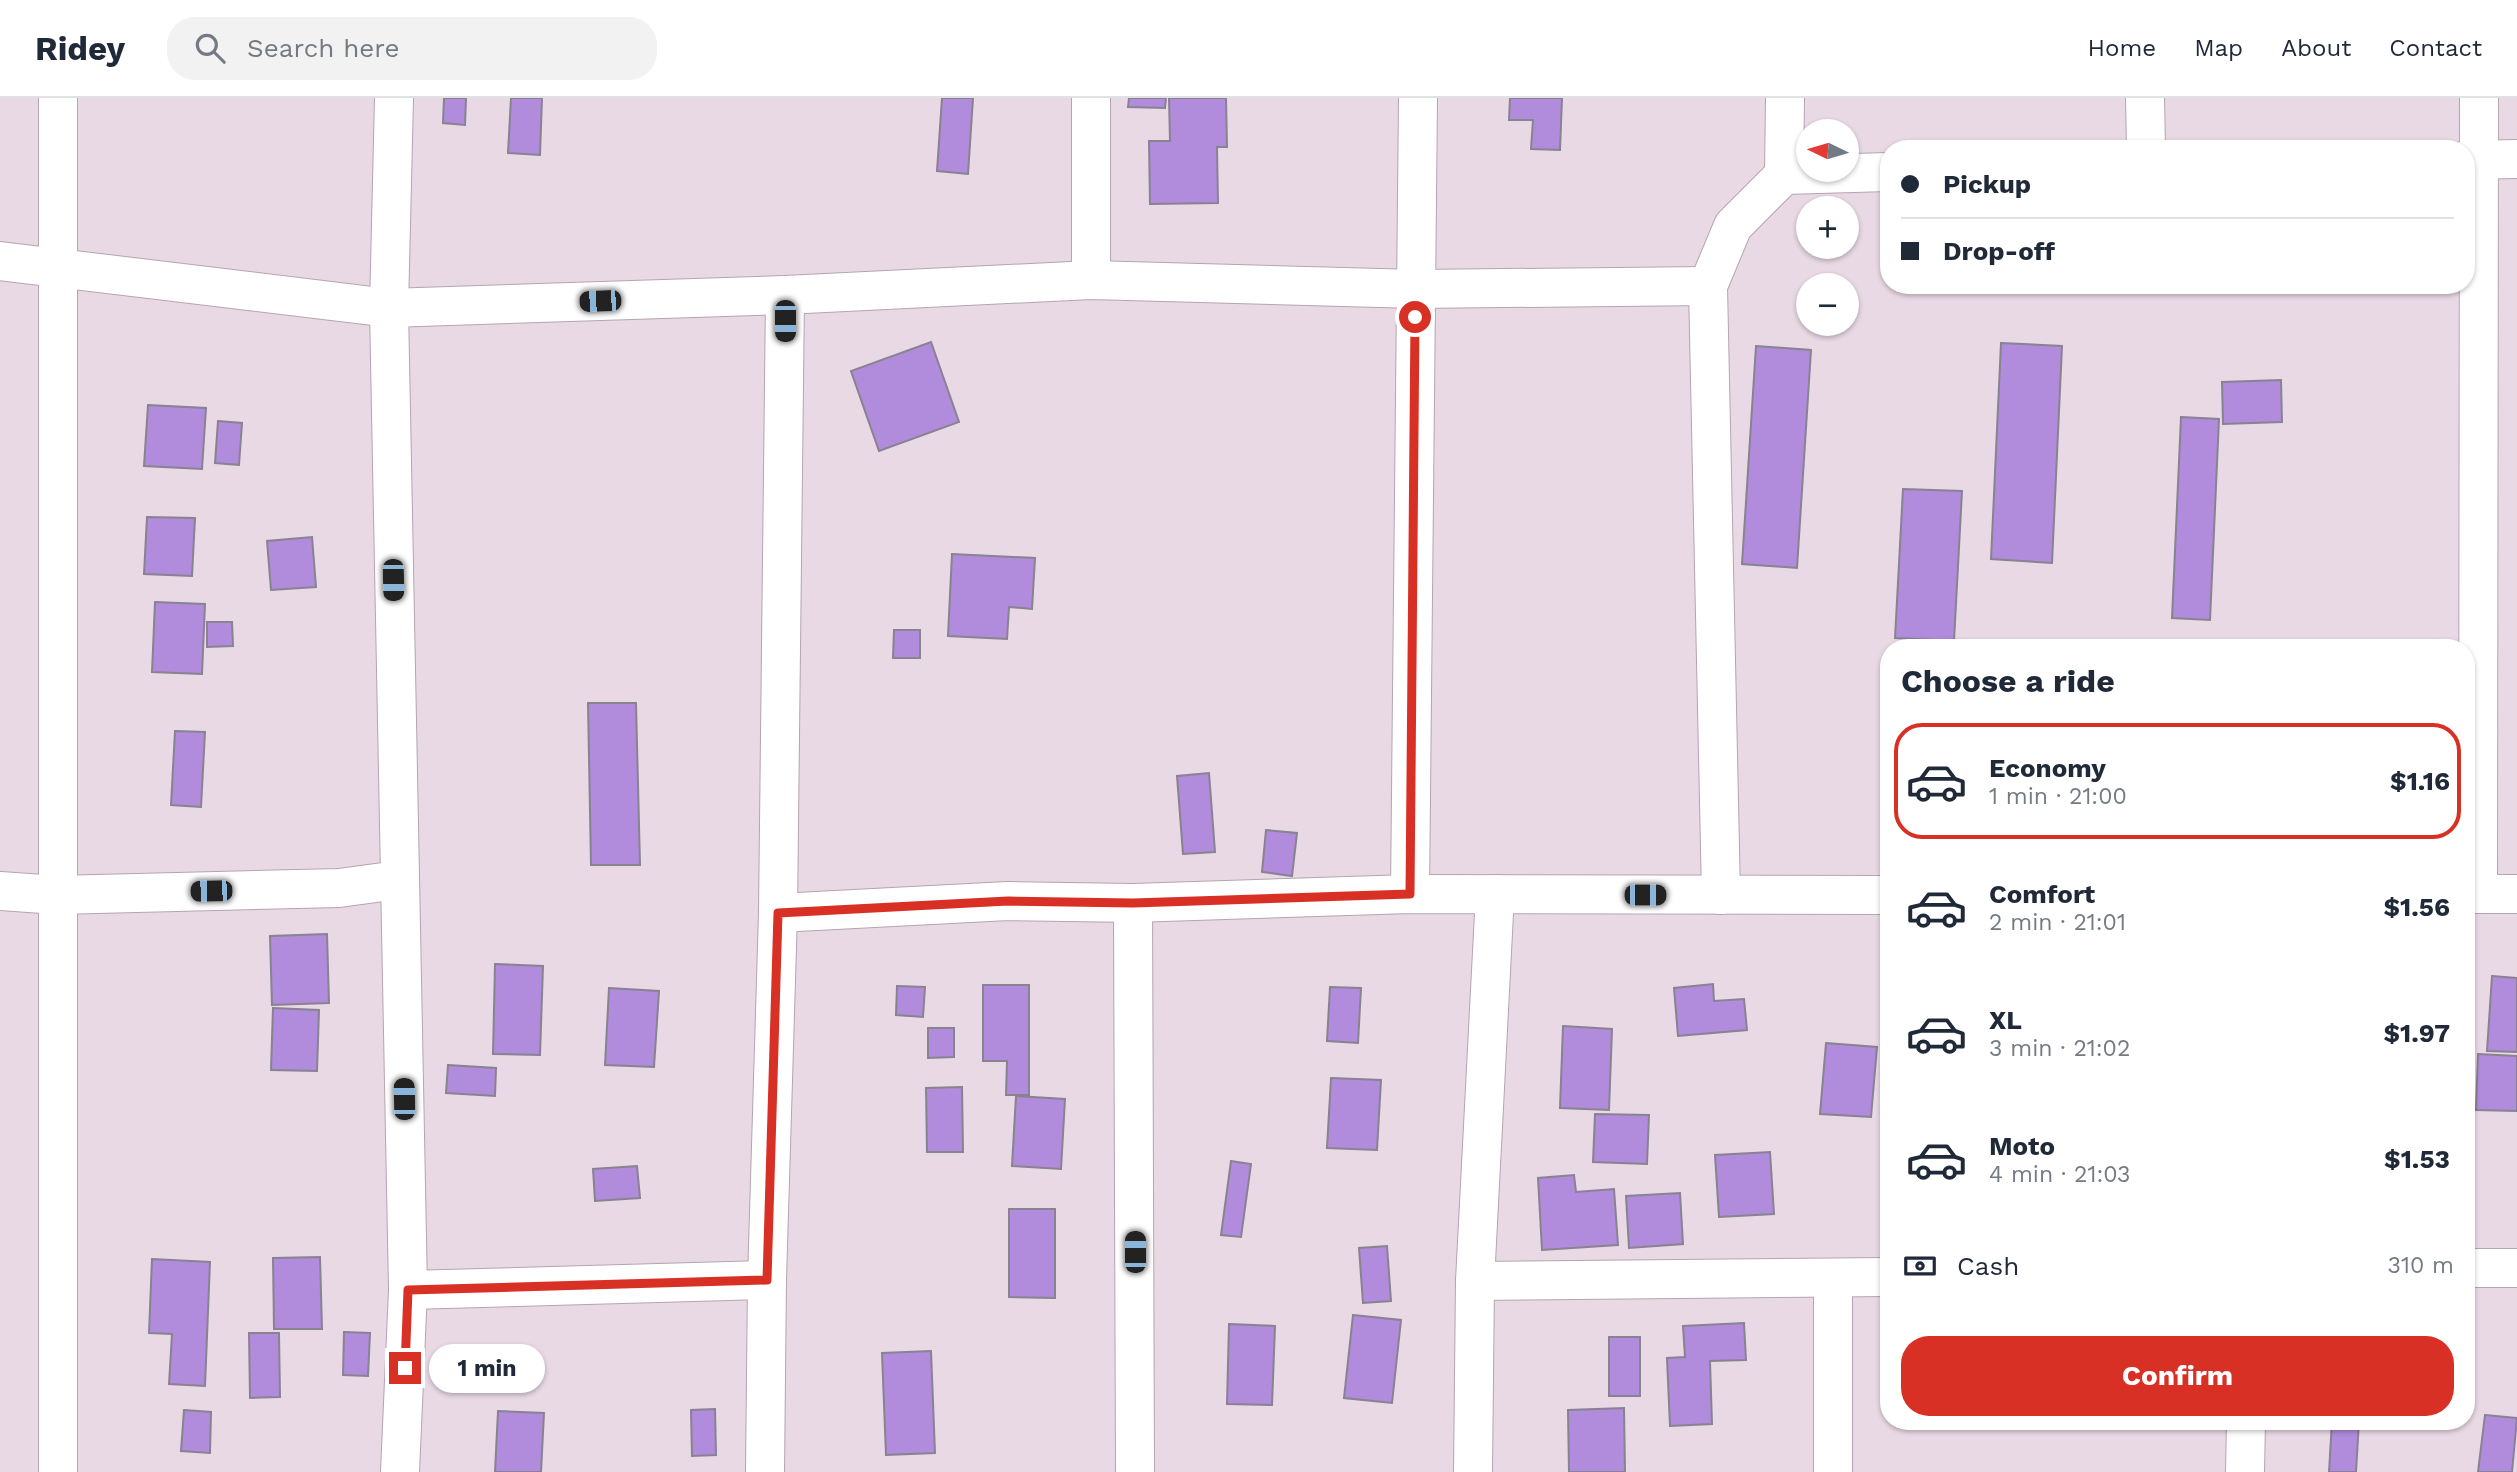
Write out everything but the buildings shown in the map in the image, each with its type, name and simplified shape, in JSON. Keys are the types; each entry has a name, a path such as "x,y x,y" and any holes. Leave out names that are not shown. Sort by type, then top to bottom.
{"street":[{"path":"58,98 58,1472"},
{"path":"394,98 389,308 408,1290 400,1472"},
{"path":"1091,98 1091,280"},
{"path":"1410,894 1418,98"},
{"path":"1784,175 1785,98"},
{"path":"2146,98 2146,140"},
{"path":"2474,140 2479,98"},
{"path":"2475,160 2517,159"},
{"path":"1721,895 1708,286 1732,226 1784,175 1880,172"},
{"path":"0,261 389,308 785,295 1091,280 1416,289 1708,286"},
{"path":"2472,294 2472,639"},
{"path":"765,1472 767,1280 778,913 785,295"},
{"path":"0,891 57,895 339,888 398,880"},
{"path":"778,913 1008,901 1133,903 1410,894 1880,895"},
{"path":"1472,1472 1475,1281 1495,894"},
{"path":"2475,894 2517,894"},
{"path":"1133,903 1135,1472"},
{"path":"2475,1268 2517,1268"},
{"path":"1475,1281 1880,1277"},
{"path":"1833,1278 1833,1472"},
{"path":"408,1290 767,1280"},
{"path":"2245,1472 2246,1430"}],"route":[{"path":"405,1368 408,1290 767,1280 778,913 1008,901 1133,903 1410,894 1415,317"}]}
